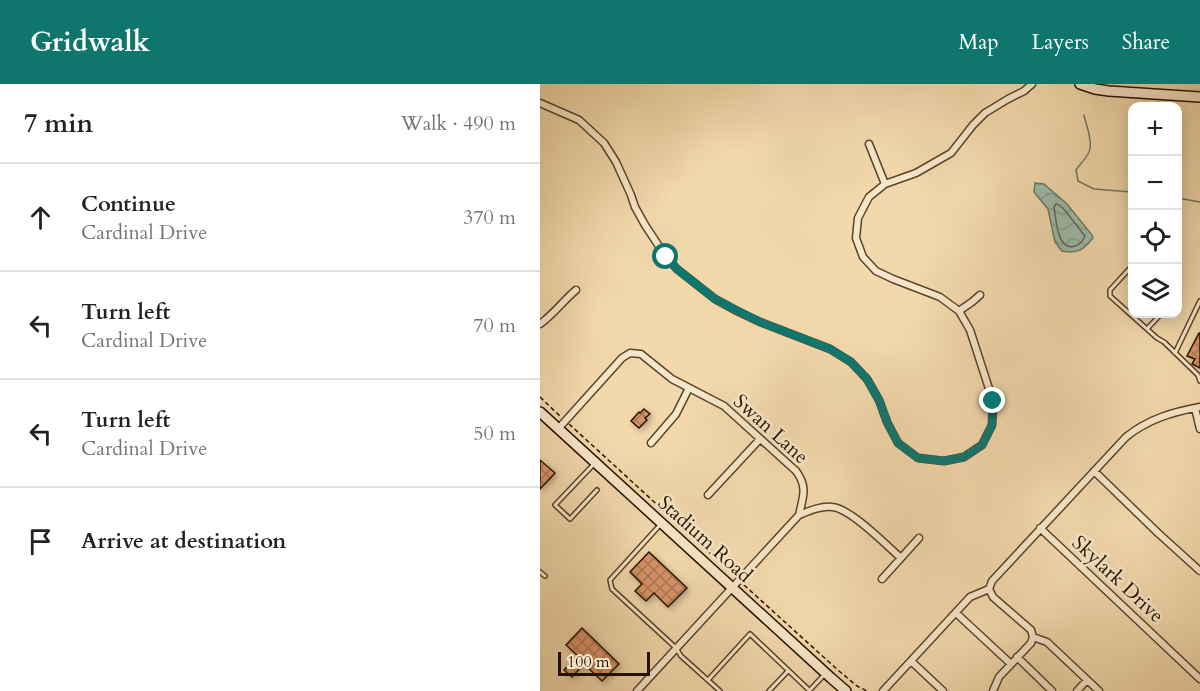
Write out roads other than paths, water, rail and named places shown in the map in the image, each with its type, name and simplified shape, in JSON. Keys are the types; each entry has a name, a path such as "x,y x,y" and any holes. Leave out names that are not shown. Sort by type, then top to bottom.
{"street":[{"path":"540,103 579,120 604,143 616,162 645,225 666,257 677,269 715,299 737,311 830,349 851,362 867,379 898,443 918,458 944,461 964,457 982,445 992,425 993,401 970,330 959,311 940,297 876,271 863,257 856,238 858,218 869,197 885,184 916,173 951,153 986,113 1032,84"},
{"path":"1080,84 1109,91 1200,98"},
{"path":"870,144 885,184"},
{"path":"540,324 576,290"},
{"path":"959,311 980,295"},
{"name":"Swan Lane","path":"558,429 622,358 630,353 641,354 666,375 724,406 796,471 801,477 804,490 799,515"},
{"path":"651,443 676,414 689,388"},
{"path":"884,691 970,597 989,589 992,581 1126,437 1151,420 1198,407 1200,429"},
{"name":"Stadium Road","path":"540,412 846,691"},
{"path":"708,495 760,439"},
{"path":"1094,471 1200,570"},
{"path":"637,691 799,515 818,508 838,508 866,527 901,558"},
{"name":"Skylark Drive","path":"1040,528 1200,679"},
{"path":"882,579 919,538"},
{"path":"989,589 993,597 1031,630 1033,637 999,677 993,691"},
{"path":"956,613 1011,664"},
{"path":"1033,637 1047,642 1099,691"},
{"path":"1017,657 1052,691"},
{"path":"911,661 943,691"},
{"path":"1077,691 1087,680"}],"lane":[{"path":"1128,270 1110,290 1110,297 1128,313"},
{"path":"1175,353 1200,301"},
{"path":"1134,318 1198,375 1200,381"},
{"path":"1147,329 1157,318"},
{"path":"595,463 555,505 570,519 597,490"},
{"path":"661,523 610,580 612,589 720,691"},
{"path":"540,572 544,576"},
{"path":"708,680 750,634 809,691 825,673"},
{"path":"769,691 788,670"}],"water":[{"path":"1035,183 1044,184 1067,204 1092,235 1093,238 1083,248 1072,252 1062,251 1055,242 1048,209 1034,192"}],"waterway":[{"path":"1084,115 1090,136 1090,149 1076,170 1078,181 1094,189 1128,192"},
{"path":"1182,199 1200,202"}]}
